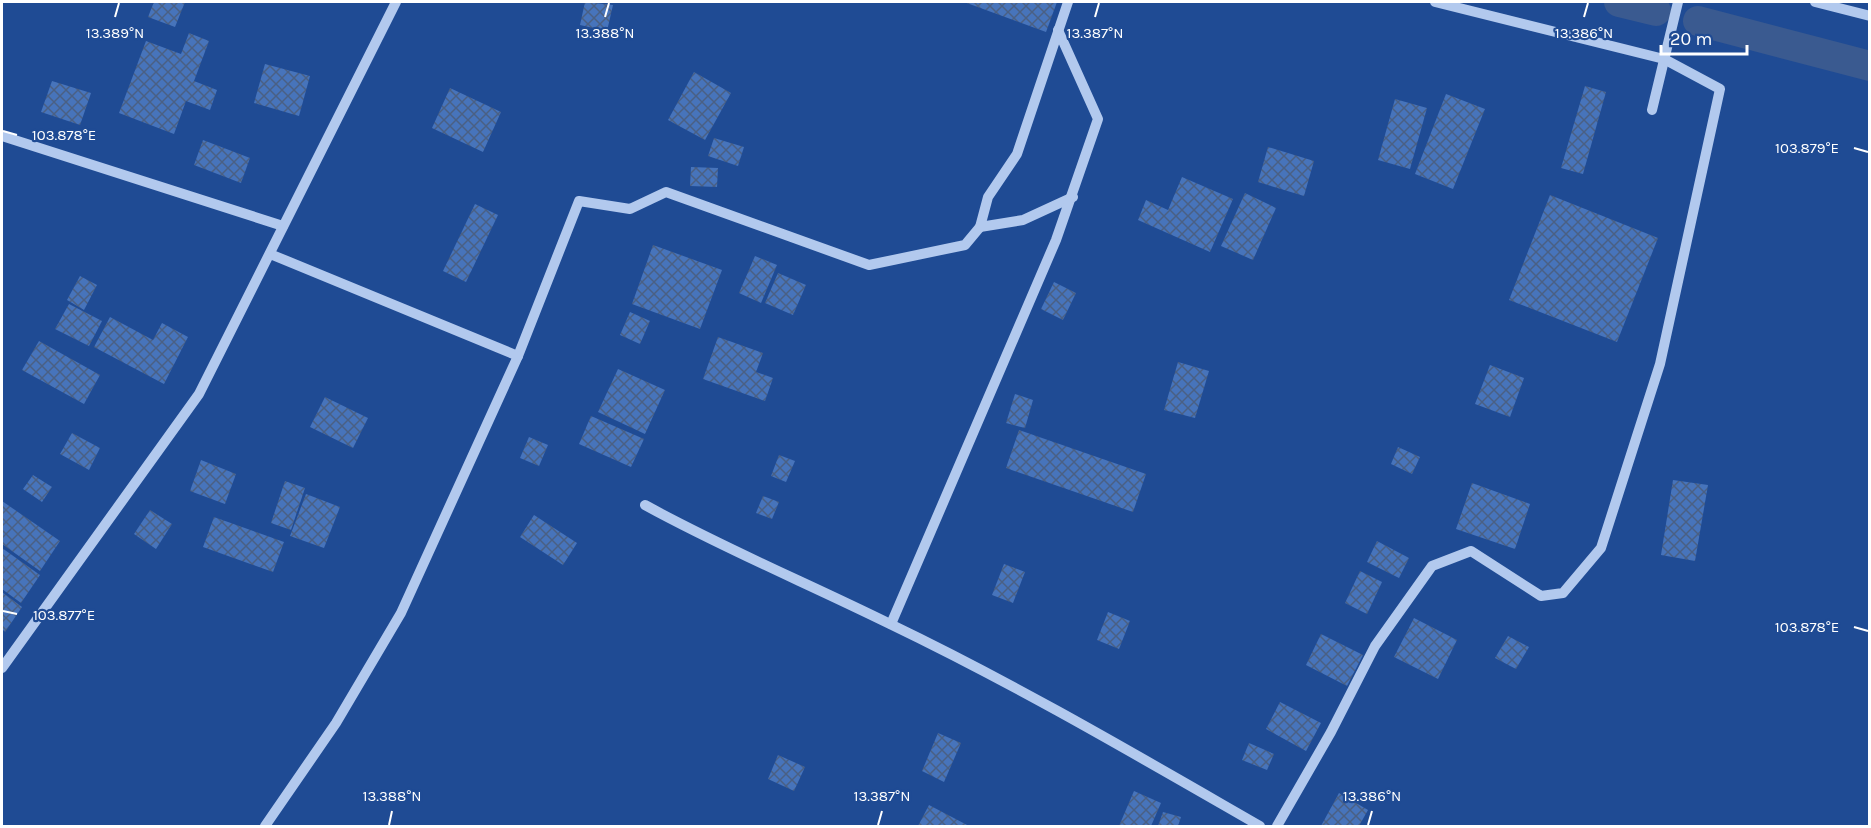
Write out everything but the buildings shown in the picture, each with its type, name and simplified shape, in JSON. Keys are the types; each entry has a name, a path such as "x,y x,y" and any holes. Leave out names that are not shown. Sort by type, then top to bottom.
{"street":[{"path":"2,668 199,394 396,2"},
{"path":"265,826 336,723 401,613 518,356 579,201 630,209 666,192 869,265 965,245 980,227 988,197 1017,154 1068,2"},
{"path":"1276,826 1331,732 1375,646 1432,566 1471,551 1541,596 1563,593 1601,548 1660,364 1720,88 1664,59 1435,2"},
{"path":"1652,110 1678,2"},
{"path":"1815,2 1869,16"},
{"path":"891,624 1073,197 1098,119 1058,30"},
{"path":"2,136 283,226"},
{"path":"980,227 1023,220 1073,197"},
{"path":"270,254 518,356"},
{"path":"645,505 687,528 891,624 1080,721 1260,826"}],"waterway":[{"path":"1619,2 1656,11"},
{"path":"1698,21 1870,66"}]}
